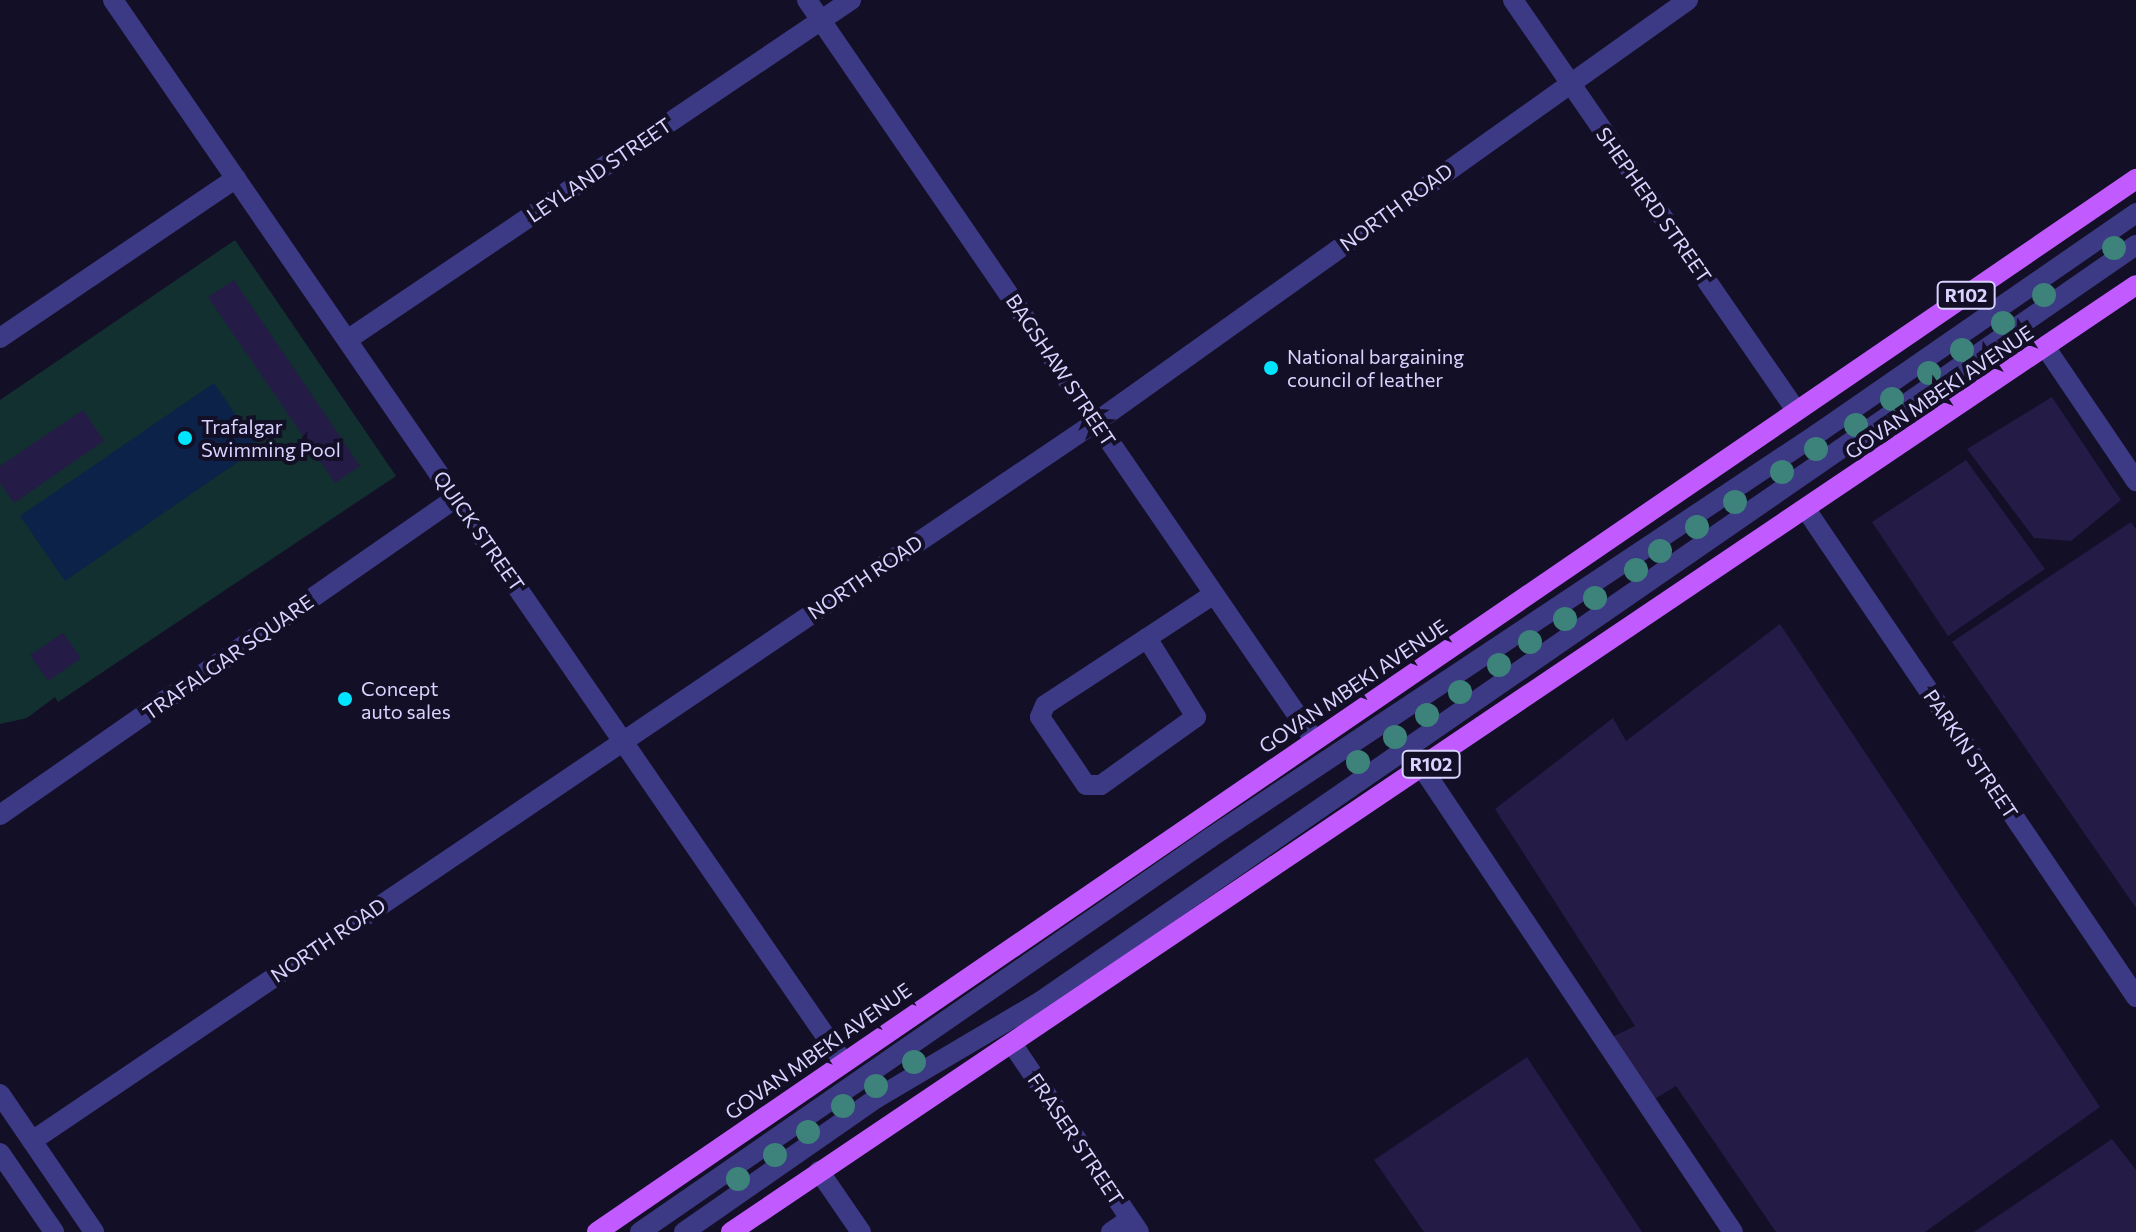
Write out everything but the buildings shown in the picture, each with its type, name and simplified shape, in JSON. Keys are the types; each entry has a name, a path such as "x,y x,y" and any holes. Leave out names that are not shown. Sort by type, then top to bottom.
{"main road":[{"name":"GOVAN MBEKI AVENUE","path":"597,1232 1795,409 2136,179"},
{"name":"GOVAN MBEKI AVENUE","path":"731,1232 1807,511 2136,285"}],"street":[{"name":"QUICK STREET","path":"113,0 844,1063"},
{"name":"BAGSHAW STREET","path":"807,0 1315,741"},
{"name":"LEYLAND STREET","path":"347,340 851,0"},
{"name":"SHEPHERD STREET","path":"1513,0 1795,409"},
{"name":"NORTH ROAD","path":"32,1141 1096,422 1688,0"},
{"path":"0,338 236,178"},
{"path":"640,1232 1210,838 1817,434 2136,213"},
{"path":"684,1232 877,1098 1041,1001 2136,245"},
{"path":"2046,348 2136,481"},
{"name":"TRAFALGAR SQUARE","path":"0,815 456,498"},
{"name":"PARKIN STREET","path":"1807,511 2136,997"},
{"path":"1147,638 1196,717 1101,785 1086,785 1043,722 1041,711 1147,638 1214,594"},
{"path":"1423,769 1733,1232"},
{"name":"FRASER STREET","path":"1013,1045 1134,1225"},
{"path":"0,1094 94,1232"},
{"path":"1,1156 54,1232"},
{"path":"819,1171 861,1232"},
{"path":"1111,1232 1134,1225"}],"green space":[{"name":"Trafalgar Swimming Pool","path":"235,240 396,476 58,702 55,697 27,718 0,724 0,400"}],"water":[{"path":"214,383 258,448 65,581 20,516"}],"place":[{"name":"National bargaining council of leather","path":"1271,368"},
{"name":"Trafalgar Swimming Pool","path":"185,438"},
{"name":"Concept auto sales","path":"345,699"}]}
